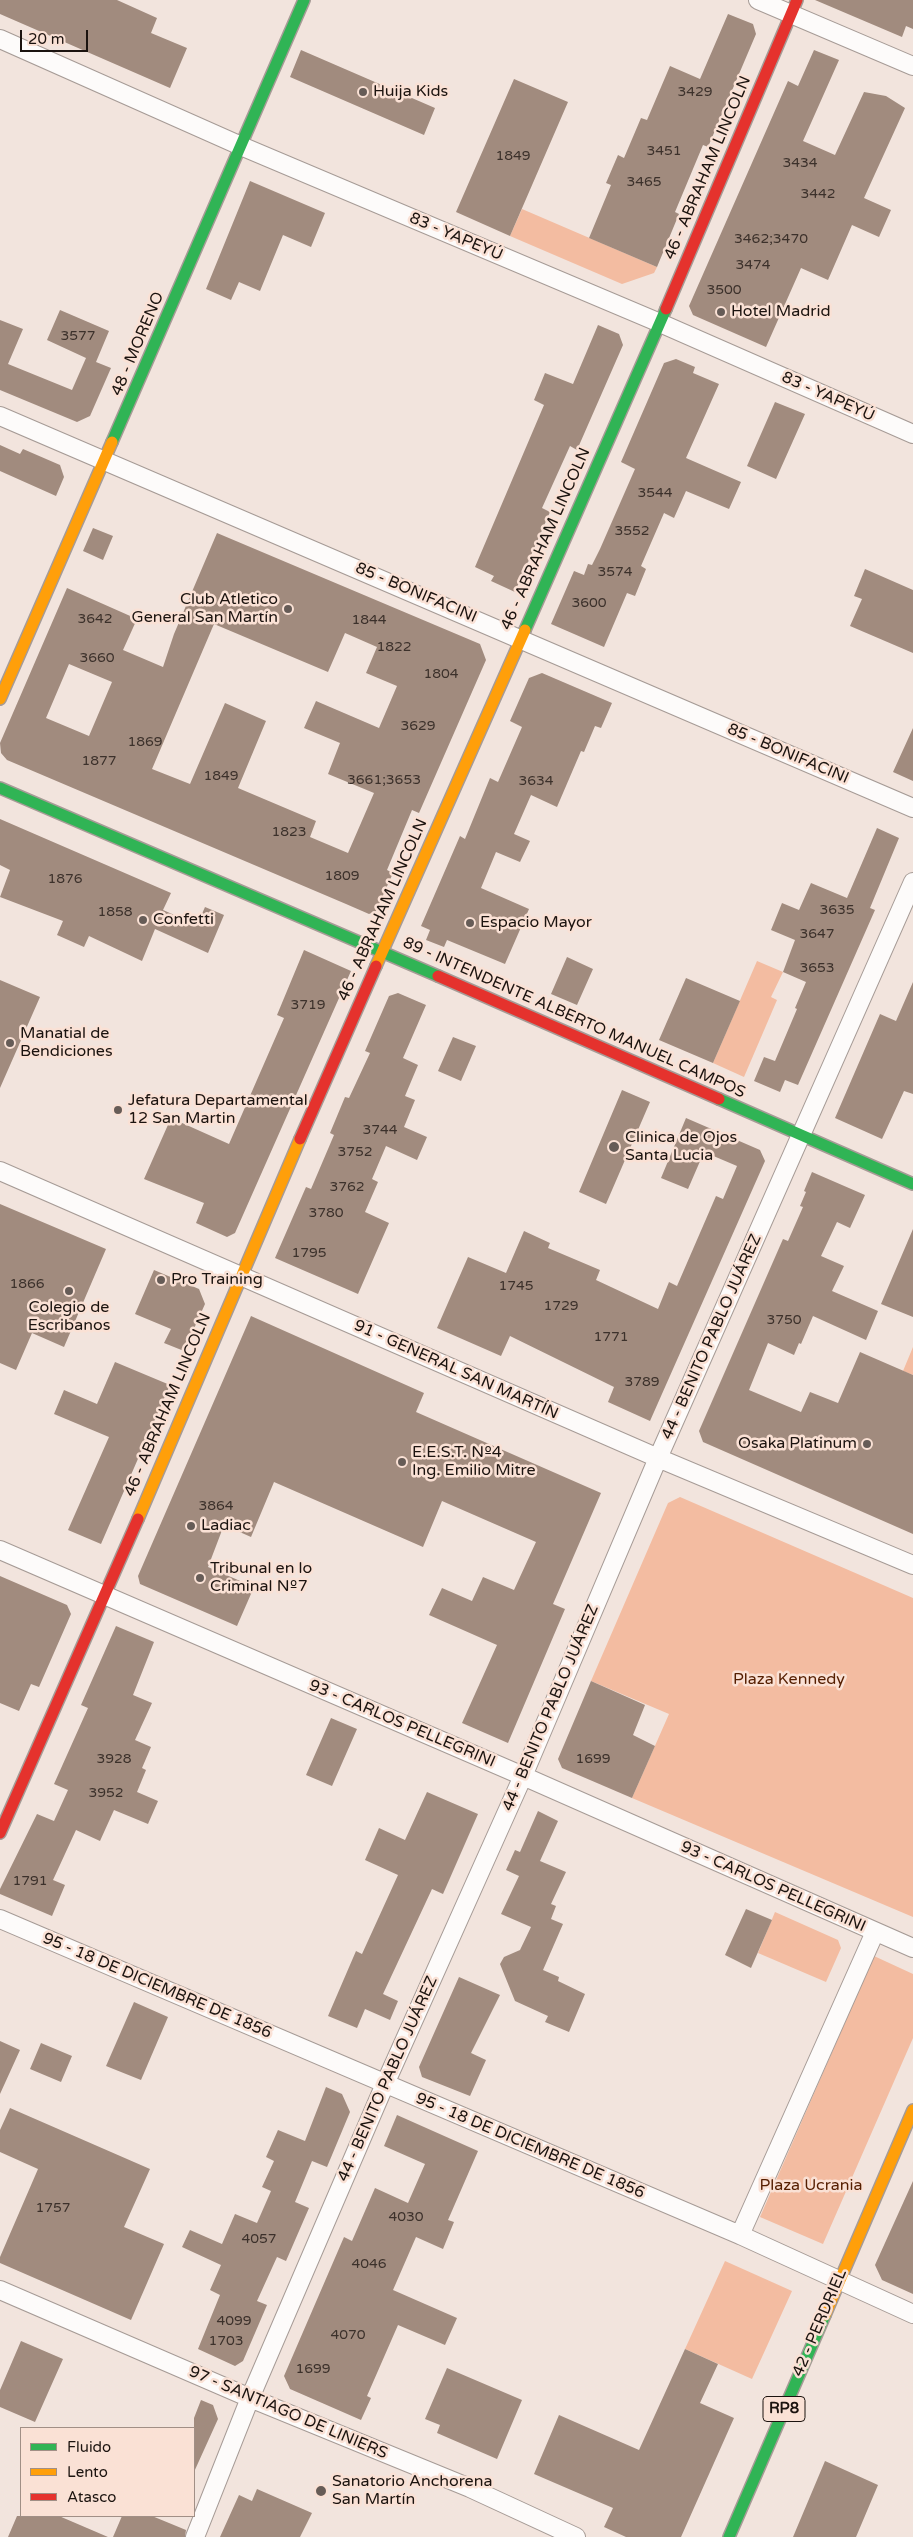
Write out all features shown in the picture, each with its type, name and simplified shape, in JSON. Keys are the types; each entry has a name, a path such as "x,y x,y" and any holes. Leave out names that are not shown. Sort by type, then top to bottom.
{"street":[{"name":"48 - MORENO","path":"0,699 304,0"},
{"path":"758,0 794,7 913,66"},
{"name":"46 - ABRAHAM LINCOLN","path":"0,1833 104,1597 240,1276 382,951 660,323 794,7"},
{"name":"83 - YAPEYÚ","path":"0,39 241,146 660,323 913,434"},
{"name":"85 - BONIFACINI","path":"0,416 913,808"},
{"name":"89 - INTENDENTE ALBERTO MANUEL CAMPOS","path":"0,788 382,951 913,1184"},
{"name":"44 - BENITO PABLO JUÁREZ","path":"195,2537 250,2398 385,2084 523,1776 658,1458 913,882"},
{"name":"91 - GENERAL SAN MARTÍN","path":"0,1171 658,1458 913,1565"},
{"name":"93 - CARLOS PELLEGRINI","path":"0,1550 104,1597 523,1776 913,1948"},
{"name":"95 - 18 DE DICIEMBRE DE 1856","path":"0,1919 740,2235 913,2314"},
{"path":"740,2235 875,1932"},
{"name":"42 - PERDRIEL","path":"729,2537 838,2280 913,2110"},
{"name":"97 - SANTIAGO DE LINIERS","path":"0,2290 250,2398 470,2488 576,2537"}],"green space":[{"path":"522,209 657,267 654,273 622,284 510,236"},
{"path":"757,961 783,972 771,997 777,1000 744,1077 713,1063"},
{"path":"913,1347 913,1375 903,1371"},
{"name":"Plaza Kennedy","path":"680,1497 913,1598 913,1917 632,1798 669,1714 591,1681 668,1503"},
{"path":"775,1912 838,1940 841,1948 826,1982 758,1953"},
{"name":"Plaza Ucrania","path":"874,1956 913,1974 913,2038 823,2244 760,2217"},
{"path":"725,2261 792,2291 752,2379 685,2349"}],"building":[{"path":"0,0 117,0 157,18 151,33 187,48 170,88 0,14"},
{"path":"815,0 913,0 913,29 906,26 902,37"},
{"path":"728,14 753,24 756,34 708,147 703,145 675,212 679,214 657,267 589,238 611,185 606,183 618,155 624,158 641,118 647,120 670,66 700,79"},
{"name":"Huija Kids","path":"301,50 435,108 424,135 290,77"},
{"path":"814,50 839,60 803,141 835,155 864,92 886,96 905,108 864,198 891,210 879,237 852,225 828,280 801,268 766,347 693,315 689,306 788,81 798,86"},
{"path":"514,79 568,102 510,236 456,212"},
{"path":"250,181 325,213 311,247 283,235 260,291 239,282 231,300 206,289"},
{"path":"60,310 109,331 96,362 111,368 90,416 77,422 0,390 0,320 23,329 8,364 72,390 86,358 47,340"},
{"path":"598,325 619,334 623,345 577,450 570,446 542,508 550,512 515,592 491,581 494,576 475,567 544,405 534,400 545,373 573,384"},
{"path":"676,359 695,367 693,373 719,384 686,458 741,482 729,509 686,491 674,518 664,513 641,566 646,569 635,596 627,593 604,647 551,624 574,571 584,575 588,564 592,565 600,549 635,469 621,462 664,363"},
{"path":"775,402 805,414 776,479 747,466"},
{"path":"0,445 20,454 23,449 60,465 64,477 56,496 0,471"},
{"path":"93,528 113,536 103,560 83,551"},
{"path":"217,533 480,644 486,660 419,813 412,810 387,870 393,873 376,911 369,914 7,760 1,753 0,743 67,588 137,619 123,650 163,667 174,634","holes":["214,624 328,672 345,633 377,647 366,673 397,686 379,728 316,701 304,728 340,743 328,774 374,793 348,853 310,837 316,821 238,788 266,721 225,703 190,784 152,769","69,664 112,682 89,736 46,718"]},
{"path":"865,569 913,590 913,653 850,626 862,599 854,596"},
{"path":"542,673 612,703 601,728 595,726 584,752 581,751 557,807 531,795 514,834 530,841 520,862 496,852 481,888 529,909 505,964 447,940 444,947 426,940 430,930 421,926 460,836 465,839 490,778 498,782 522,727 510,721 529,678"},
{"path":"913,728 913,781 893,772"},
{"path":"0,819 171,893 163,910 197,925 205,907 224,915 208,953 155,929 142,961 89,936 84,947 57,935 63,921 0,897 10,870 0,865"},
{"path":"877,828 899,838 870,908 875,910 798,1085 785,1080 780,1092 754,1081 764,1057 775,1061 806,982 783,972 795,940 771,930 782,903 799,910 811,883 847,898"},
{"path":"304,950 351,971 235,1233 227,1237 196,1223 204,1203 144,1179 171,1118 229,1144 284,1018 277,1015"},
{"path":"567,957 593,969 577,1005 551,994"},
{"path":"686,978 740,1001 713,1063 659,1040"},
{"name":"Manatial de Bendiciones","path":"0,980 40,997 0,1088"},
{"path":"913,982 913,1094 904,1091 882,1139 835,1118 880,1014 896,1021"},
{"path":"398,993 426,1005 403,1058 418,1065 405,1096 415,1100 404,1127 427,1137 417,1160 386,1146 372,1179 378,1182 365,1212 389,1223 358,1294 275,1258 306,1187 311,1189 334,1135 330,1133 345,1097 349,1098 370,1053 365,1051 389,996"},
{"path":"453,1037 476,1046 461,1081 438,1071"},
{"name":"Clinica de Ojos Santa Lucia","path":"622,1090 650,1102 606,1204 579,1192"},
{"path":"686,1118 760,1150 765,1161 650,1421 608,1402 614,1387 510,1336 501,1356 437,1328 468,1257 506,1273 524,1231 550,1243 548,1248 600,1270 596,1280 658,1309 669,1282 677,1286 716,1196 723,1199 737,1166 704,1152 688,1189 661,1178"},
{"path":"812,1172 865,1195 850,1228 837,1222 821,1256 844,1266 832,1291 878,1311 866,1340 813,1316 794,1355 768,1343 749,1390 801,1412 810,1392 838,1403 860,1352 913,1375 913,1534 703,1442 699,1431 783,1239 788,1241 803,1207 800,1206"},
{"path":"0,1204 106,1249 64,1347 32,1333 16,1370 0,1363"},
{"path":"913,1229 913,1317 881,1304"},
{"path":"154,1270 199,1289 205,1304 184,1351 164,1343 171,1329 135,1314"},
{"name":"E.E.S.T. Nº4 Ing. Emilio Mitre","path":"251,1316 424,1393 416,1412 601,1493 553,1604 565,1609 508,1743 462,1723 497,1645 429,1615 442,1588 472,1601 483,1577 514,1590 536,1542 442,1501 423,1547 274,1482 251,1537 224,1525 208,1567 254,1587 237,1626 140,1584 138,1576"},
{"path":"115,1362 170,1385 101,1544 68,1530 109,1437 54,1414 64,1390 97,1404"},
{"path":"0,1576 67,1605 71,1614 39,1687 31,1684 19,1711 0,1703"},
{"path":"116,1626 154,1642 133,1695 152,1703 135,1740 151,1747 142,1768 146,1770 137,1792 158,1801 148,1824 114,1810 100,1841 76,1830 53,1880 65,1885 52,1916 0,1894 0,1889 37,1814 54,1821 68,1790 54,1784 88,1708 81,1705"},
{"path":"591,1681 645,1705 633,1735 655,1746 632,1798 562,1768 558,1759"},
{"path":"331,1718 357,1729 332,1786 306,1775"},
{"path":"427,1792 478,1814 443,1894 432,1889 383,1994 398,2001 390,2020 365,2009 357,2028 328,2016 356,1951 362,1954 398,1875 365,1860 379,1828 405,1840"},
{"path":"538,1811 558,1821 540,1861 566,1872 551,1904 556,1906 551,1919 563,1924 543,1970 559,1977 558,1981 585,1994 569,2032 545,2022 548,2016 515,2001 500,1964 504,1957 520,1950 531,1927 501,1914 519,1876 506,1870 515,1850 520,1852"},
{"path":"746,1909 772,1920 751,1968 725,1955"},
{"path":"459,1977 500,1995 471,2053 486,2060 470,2096 422,2077 419,2067"},
{"path":"134,2002 168,2017 141,2080 106,2066"},
{"path":"0,2041 20,2050 0,2094"},
{"path":"41,2043 72,2056 61,2082 30,2069"},
{"path":"326,2087 342,2094 350,2112 327,2167 312,2161 295,2202 309,2208 286,2261 277,2257 257,2301 267,2305 243,2361 235,2366 198,2349 220,2295 210,2290 221,2265 182,2247 190,2230 222,2244 235,2214 257,2223 271,2191 262,2187 274,2161 266,2157 278,2130 305,2141"},
{"path":"10,2108 150,2169 124,2227 164,2244 131,2320 0,2263 0,2257 38,2169 0,2152 0,2130"},
{"path":"397,2115 478,2151 448,2220 454,2222 443,2249 416,2237 393,2290 457,2318 445,2345 398,2325 367,2396 371,2398 361,2420 290,2389 284,2376 344,2237 352,2241 375,2188 408,2203 425,2164 384,2146"},
{"path":"913,2181 913,2294 882,2280 875,2265"},
{"path":"21,2341 63,2359 35,2422 0,2407 0,2390"},
{"path":"685,2349 718,2364 700,2403 734,2418 681,2537 626,2537 604,2527 613,2508 534,2474 559,2415 639,2450"},
{"path":"447,2368 522,2400 497,2459 437,2433 440,2425 425,2419"},
{"path":"201,2400 213,2405 218,2419 195,2470 195,2427 194,2418"},
{"path":"825,2461 878,2485 856,2537 793,2537"},
{"path":"257,2489 312,2513 300,2537 220,2537 239,2495 252,2501"},
{"path":"17,2516 20,2516 61,2517 108,2537 8,2537"},
{"path":"122,2517 154,2517 186,2530 185,2537 113,2537"}],"traffic: fast":[{"path":"112,442 304,0"},
{"path":"525,630 666,309"},
{"path":"0,788 438,976"},
{"path":"719,1099 913,1184"},
{"path":"729,2537 825,2315"}],"traffic: slow":[{"path":"0,699 112,442"},
{"path":"376,966 525,630"},
{"path":"138,1519 300,1139"},
{"path":"825,2315 913,2110"}],"traffic: jam":[{"path":"666,309 797,0"},
{"path":"300,1139 376,966"},
{"path":"438,976 719,1099"},
{"path":"0,1833 138,1519"}],"place":[{"name":"Huija Kids","path":"363,92"},
{"name":"Hotel Madrid","path":"721,312"},
{"name":"Club Atletico General San Martín","path":"288,609"},
{"name":"Confetti","path":"143,920"},
{"name":"Espacio Mayor","path":"470,923"},
{"name":"Manatial de Bendiciones","path":"10,1043"},
{"name":"Jefatura Departamental 12 San Martin","path":"118,1110"},
{"name":"Clinica de Ojos Santa Lucia","path":"614,1147"},
{"name":"Pro Training","path":"161,1280"},
{"name":"Colegio de Escribanos","path":"69,1291"},
{"name":"Osaka Platinum","path":"867,1444"},
{"name":"E.E.S.T. Nº4 Ing. Emilio Mitre","path":"402,1462"},
{"name":"Ladiac","path":"191,1526"},
{"name":"Tribunal en lo Criminal Nº7","path":"200,1578"},
{"name":"Sanatorio Anchorena San Martín","path":"321,2491"}]}
